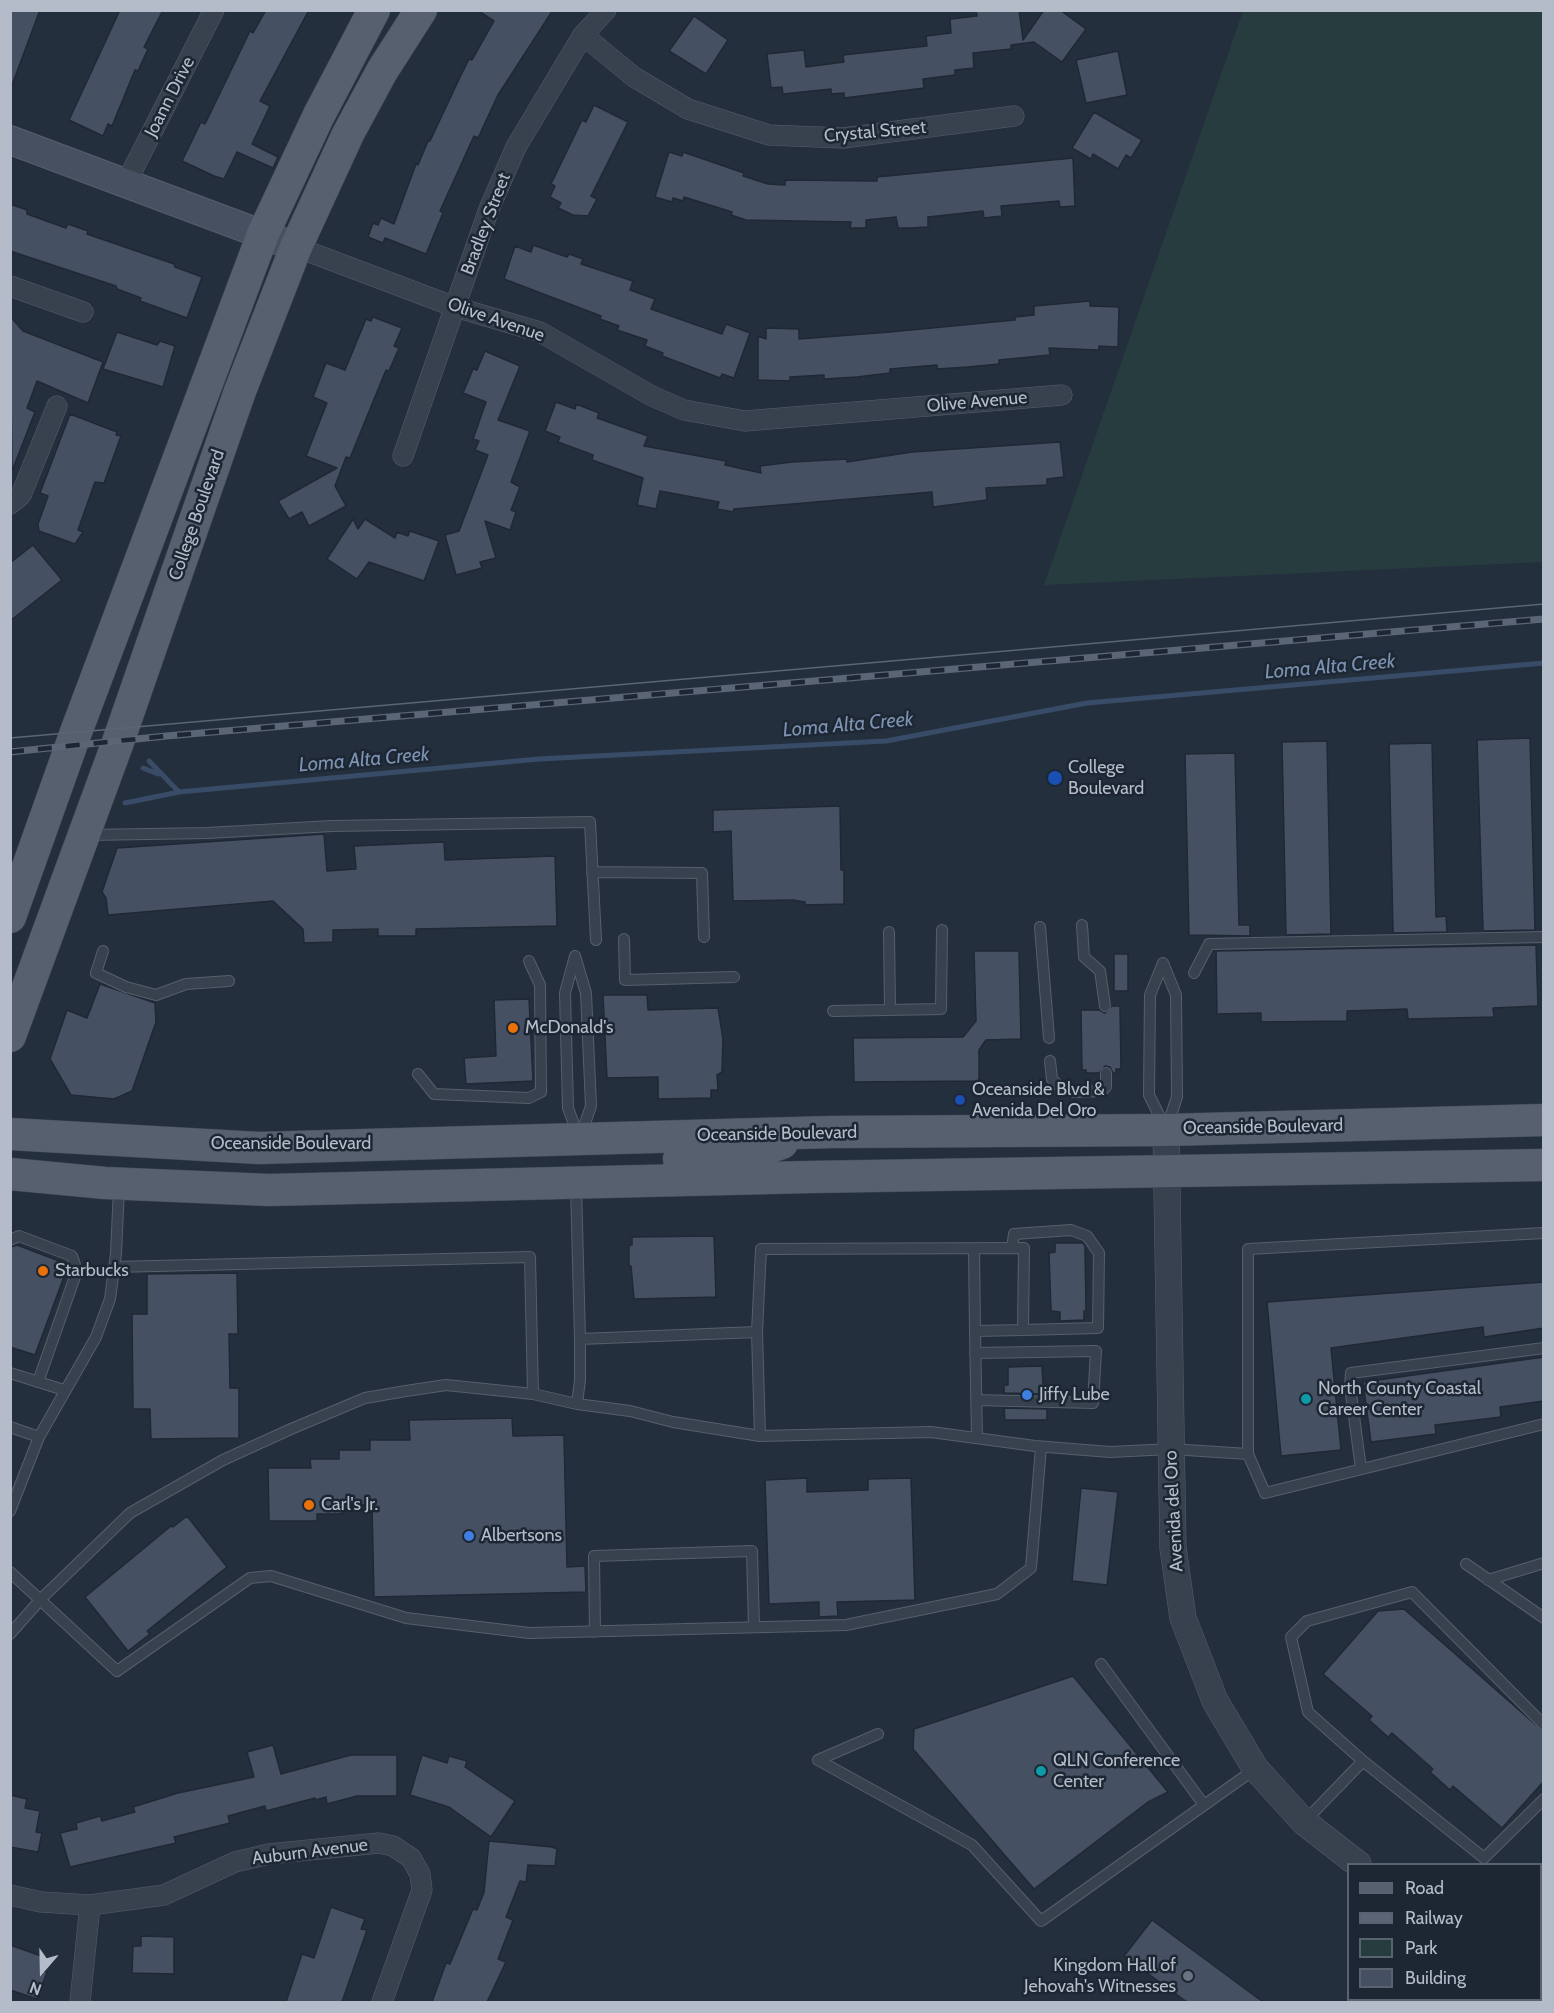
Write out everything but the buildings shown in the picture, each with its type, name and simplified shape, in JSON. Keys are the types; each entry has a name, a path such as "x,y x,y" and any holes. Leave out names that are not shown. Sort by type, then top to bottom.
{"main road":[{"name":"College Boulevard","path":"10,917 20,868 75,732 263,234 319,115 374,10"},
{"name":"College Boulevard","path":"10,1035 118,742 233,412 296,247 359,113 382,71 421,10"},
{"name":"Olive Avenue","path":"10,140 296,247"},
{"name":"Oceanside Boulevard","path":"10,1134 259,1148 580,1138 1166,1130 1544,1120"},
{"path":"576,1184 580,1175 600,1166 624,1162 738,1157 815,1133"},
{"path":"352,1189 385,1171 402,1167 563,1163 570,1157 580,1138"},
{"path":"10,1174 119,1184 268,1190 810,1177 1544,1165"}],"street":[{"name":"Joann Drive","path":"126,183 214,10"},
{"name":"Bradley Street","path":"403,456 489,209 516,147 583,35 606,10"},
{"name":"Crystal Street","path":"583,35 634,77 688,109 770,135 843,138 1014,116"},
{"name":"Olive Avenue","path":"296,247 455,306 540,332 652,396 684,410 745,421 1062,395"},
{"path":"10,286 83,312"},
{"path":"10,504 21,495 57,406"},
{"name":"Avenida del Oro","path":"1166,1130 1173,1548 1183,1618 1215,1701 1255,1768 1304,1822 1357,1863"},
{"name":"Auburn Avenue","path":"10,1895 41,1902 90,1905 164,1895 235,1862 269,1854 379,1843 393,1846 411,1858 420,1874 422,1890 382,2002"},
{"path":"80,2002 90,1905"}],"lane":[{"path":"82,835 207,833 332,826 590,822 596,940"},
{"path":"592,872 702,873 704,937"},
{"path":"1082,925 1084,957 1100,971 1105,1006"},
{"path":"1040,927 1049,1036"},
{"path":"833,1011 941,1009 942,930"},
{"path":"889,932 890,1010"},
{"path":"1194,973 1209,944 1544,937"},
{"path":"624,939 625,980 734,977"},
{"path":"103,951 96,972 126,987 156,995 186,984 229,981"},
{"path":"575,956 586,993 591,1106 580,1138 568,1108 564,993 575,956"},
{"path":"418,1074 434,1094 529,1098 541,1092 540,985 529,961"},
{"path":"1163,963 1176,995 1177,1097 1166,1130 1149,1095 1150,994 1163,963"},
{"path":"1051,1061 1052,1079 1061,1088 1074,1092 1102,1091 1106,1087 1106,1073"},
{"path":"10,1511 39,1437 96,1337 110,1299 119,1184"},
{"path":"576,1184 580,1339 580,1380 577,1404"},
{"path":"975,1332 1098,1328 1098,1253 1087,1236 1071,1230 1014,1233 1012,1248"},
{"path":"1544,1233 1248,1249 1248,1454 1265,1493 1544,1424"},
{"path":"10,1240 19,1236 72,1256 77,1271 38,1382"},
{"path":"760,1436 757,1332 761,1249 1024,1248 1023,1330"},
{"path":"974,1249 977,1437"},
{"path":"114,1267 530,1257 533,1394"},
{"path":"580,1339 757,1332"},
{"path":"1361,1469 1350,1386 1351,1373 1544,1348"},
{"path":"975,1353 1096,1351 1093,1403 976,1400"},
{"path":"10,1373 64,1390"},
{"path":"10,1634 41,1599 130,1513 223,1460 365,1398 446,1385 533,1394 577,1404 630,1411 673,1422 760,1436 931,1432 1041,1447 1110,1452 1172,1449 1248,1454"},
{"path":"10,1427 39,1437"},
{"path":"10,1572 117,1671 250,1578 271,1576 406,1618 529,1634 846,1625 997,1594 1031,1568 1041,1447"},
{"path":"595,1632 594,1556 741,1551 752,1551 754,1627"},
{"path":"1488,1580 1544,1563"},
{"path":"1466,1564 1544,1618"},
{"path":"1544,1725 1412,1592 1307,1621 1291,1637 1308,1712 1363,1761 1484,1858 1544,1798"},
{"path":"1101,1664 1204,1805"},
{"path":"878,1734 818,1760 972,1845 1041,1921 1255,1768"},
{"path":"1304,1822 1363,1761"}],"green space":[{"path":"1243,11 1543,11 1543,562 1044,585"}],"waterway":[{"name":"Loma Alta Creek","path":"125,803 179,792 539,759 886,741 1087,703 1544,663"},
{"name":"Loma Alta Creek","path":"149,761 179,792"},
{"name":"Loma Alta Creek","path":"143,768 158,774"}],"tram line":[{"path":"10,738 1544,604"}],"railway":[{"path":"10,752 166,736 1544,619"}],"place":[{"name":"College Boulevard","path":"1055,778"},
{"name":"McDonald's","path":"513,1028"},
{"name":"Oceanside Blvd & Avenida Del Oro","path":"960,1100"},
{"name":"Starbucks","path":"43,1271"},
{"name":"Jiffy Lube","path":"1027,1395"},
{"name":"North County Coastal Career Center","path":"1306,1399"},
{"name":"Carl's Jr.","path":"309,1505"},
{"name":"Albertsons","path":"469,1536"},
{"name":"QLN Conference Center","path":"1041,1771"},
{"name":"Kingdom Hall of Jehovah's Witnesses","path":"1188,1976"}]}
